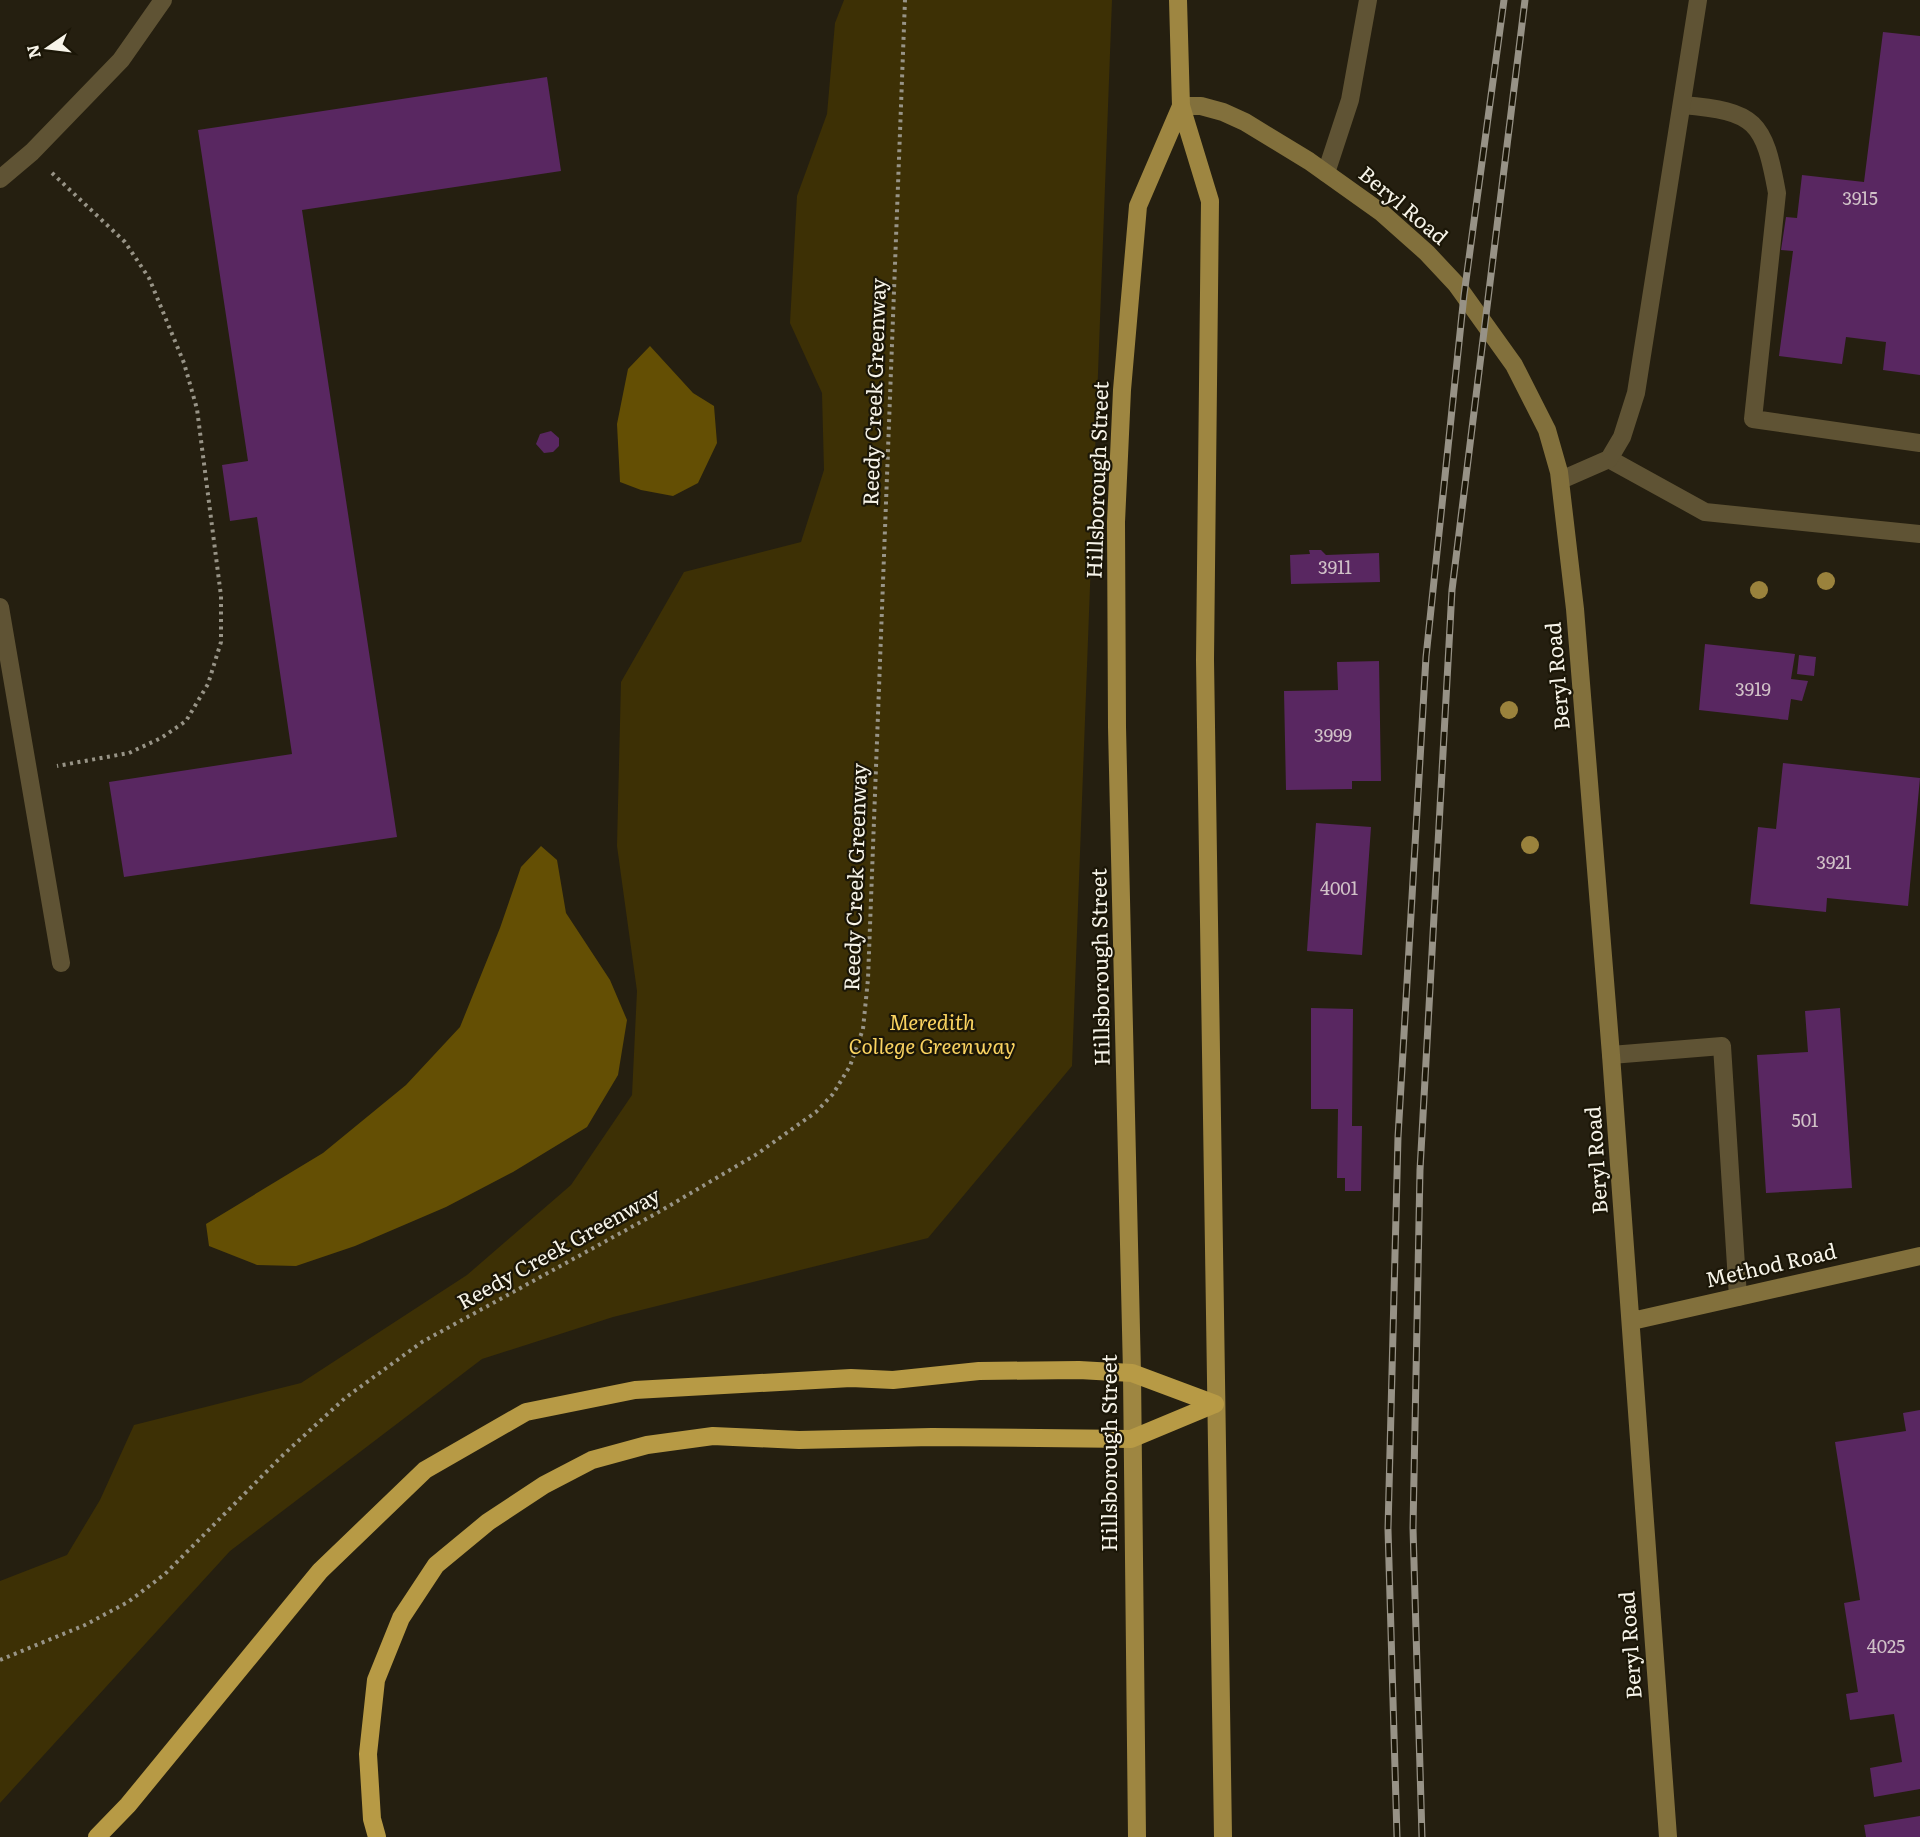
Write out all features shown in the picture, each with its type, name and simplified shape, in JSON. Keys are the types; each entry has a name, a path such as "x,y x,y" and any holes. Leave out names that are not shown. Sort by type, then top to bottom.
{"highway":[{"path":"97,1837 128,1805 320,1571 425,1470 526,1412 647,1389 851,1377 893,1380 979,1371 1079,1370 1132,1373 1215,1404"},
{"path":"377,1837 372,1820 368,1754 376,1680 401,1618 435,1565 488,1522 544,1485 592,1460 647,1444 713,1436 799,1440 932,1437 1131,1439 1215,1404"}],"main road":[{"name":"Hillsborough Street","path":"1178,0 1181,106 1210,201 1205,660 1223,1837"},
{"name":"Hillsborough Street","path":"1137,1837 1132,1373 1117,727 1116,522 1122,390 1138,206 1181,106"}],"street":[{"path":"0,179 32,152 121,60 163,0"},
{"path":"1326,173 1350,100 1368,0"},
{"path":"1561,480 1609,459 1622,437 1636,393 1698,0"},
{"path":"1682,105 1733,111 1759,130 1771,159 1777,193 1753,419 1920,443"},
{"name":"Beryl Road","path":"1181,106 1201,106 1223,112 1245,122 1326,173 1382,213 1427,253 1456,284 1514,364 1547,430 1561,480 1575,609 1632,1321 1668,1837"},
{"path":"1609,459 1705,512 1920,534"},
{"path":"0,607 61,963"},
{"path":"1611,1054 1722,1047 1738,1297"},
{"name":"Method Road","path":"1632,1321 1920,1256"}],"path":[{"name":"Reedy Creek Greenway","path":"0,1660 85,1625 128,1602 165,1574 283,1455 345,1398 422,1342 657,1213 757,1154 816,1112 833,1094 850,1066 864,1029 868,980 904,0"},
{"path":"32,152 125,242 149,278 184,363 197,409 221,596 221,642 208,684 186,721 161,738 129,753 57,766"}],"green space":[{"name":"Meredith College Greenway","path":"844,0 1112,0 1072,1066 928,1238 613,1317 482,1359 230,1551 0,1803 0,1581 67,1555 100,1500 134,1425 301,1383 467,1275 571,1185 632,1095 637,991 617,846 621,682 684,572 801,542 824,470 822,393 790,323 797,196 827,114 835,23"}],"shaded area":[{"path":"650,346 693,393 714,406 717,443 698,483 673,496 641,490 620,482 617,424 628,369"},
{"path":"541,846 557,860 566,913 610,980 627,1020 618,1075 587,1127 513,1172 446,1207 355,1246 296,1266 257,1265 209,1246 206,1224 323,1153 406,1085 460,1027 500,928 521,867"}],"building":[{"path":"1883,32 1920,36 1920,375 1883,370 1886,342 1846,337 1842,364 1779,356 1793,251 1781,250 1786,217 1797,218 1802,175 1864,182"},
{"path":"547,77 561,171 302,210 397,837 124,877 109,782 292,754 257,517 230,521 222,465 248,461 198,130"},
{"path":"551,431 559,438 559,446 553,452 544,453 536,444 540,434"},
{"path":"1309,550 1321,550 1326,555 1379,553 1380,582 1291,584 1290,555 1310,554"},
{"path":"1705,644 1795,654 1791,679 1808,681 1802,701 1791,699 1788,720 1699,710"},
{"path":"1799,655 1816,657 1814,676 1797,674"},
{"path":"1379,661 1381,781 1352,781 1352,789 1286,790 1284,691 1338,690 1337,662"},
{"path":"1783,763 1920,778 1908,906 1827,898 1826,912 1750,904 1758,827 1776,829"},
{"path":"1316,823 1371,827 1362,955 1307,951"},
{"path":"1311,1008 1353,1009 1352,1126 1362,1126 1361,1191 1345,1191 1345,1178 1337,1178 1338,1109 1311,1109"},
{"path":"1840,1008 1852,1188 1766,1193 1757,1055 1808,1052 1805,1011"},
{"path":"1920,1410 1920,1789 1874,1797 1870,1768 1902,1762 1894,1714 1850,1720 1846,1694 1858,1692 1844,1603 1860,1600 1835,1442 1906,1431 1903,1413"},
{"path":"1920,1816 1920,1837 1866,1837 1864,1825"}],"railway":[{"path":"1397,1837 1388,1529 1398,1137 1426,657 1464,295 1504,0"},
{"path":"1422,1837 1413,1528 1420,1170 1452,590 1525,0"}]}
